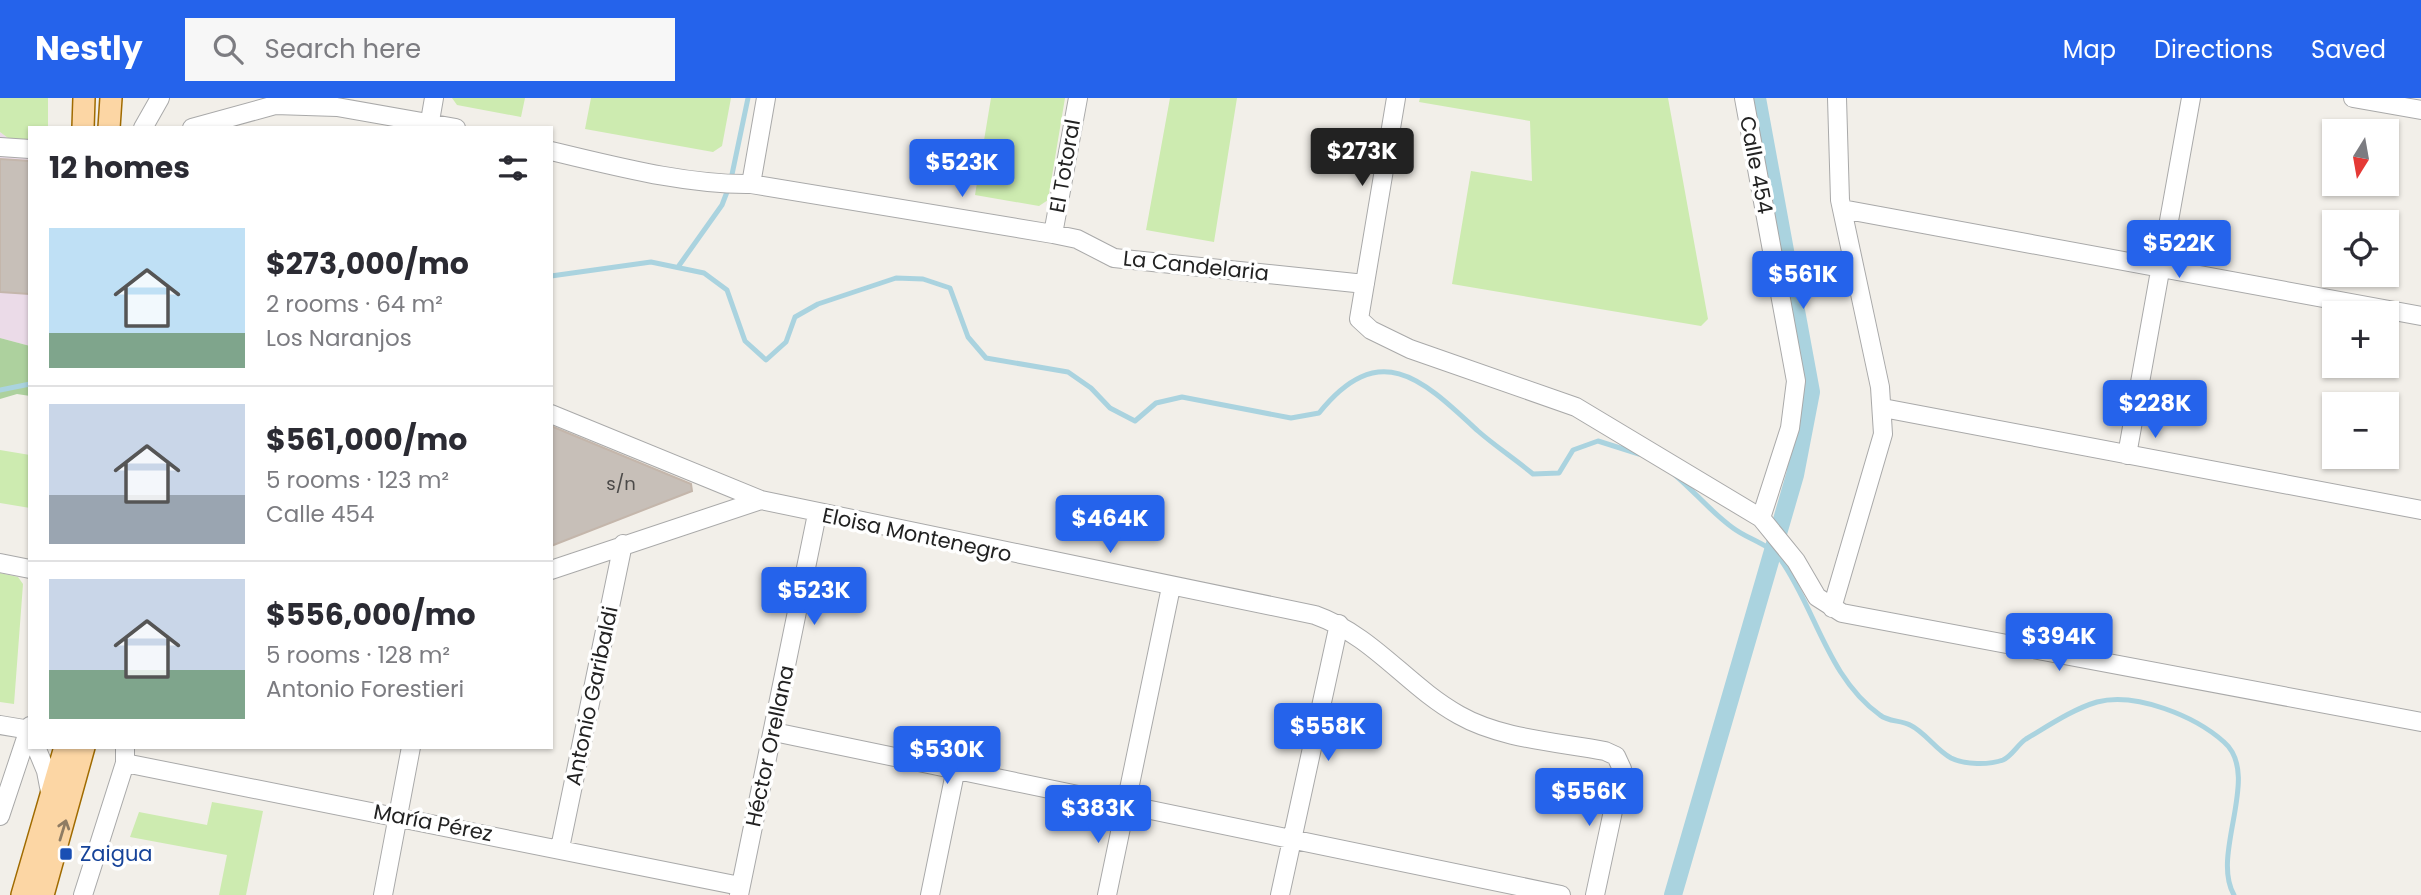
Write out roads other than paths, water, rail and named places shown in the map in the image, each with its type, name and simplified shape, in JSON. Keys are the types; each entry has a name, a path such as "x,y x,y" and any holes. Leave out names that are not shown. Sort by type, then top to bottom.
{"main road":[{"path":"83,126 84,98"},
{"path":"109,126 111,98"},
{"path":"22,895 64,749"},
{"path":"43,895 83,749"}],"street":[{"path":"144,126 160,98"},
{"path":"249,98 275,105 337,107 449,126"},
{"path":"430,121 434,98"},
{"path":"751,184 766,98"},
{"name":"El Totoral","path":"1053,234 1078,98"},
{"path":"1396,98 1360,319 1371,330 1410,349 1576,407 1761,518 1796,561 1817,597 1842,613 2421,722"},
{"name":"Calle 454","path":"1744,98 1796,381 1790,428 1761,518"},
{"path":"1832,608 1883,434 1883,408 1842,209 1837,98"},
{"path":"2127,455 2191,98"},
{"path":"2353,98 2421,110"},
{"path":"199,126 275,105"},
{"path":"0,147 28,149"},
{"name":"La Candelaria","path":"553,151 612,166 730,184 751,184 1053,234 1077,239 1114,258 1126,260 1365,284"},
{"path":"1842,209 2421,316"},
{"path":"1883,408 2421,510"},
{"name":"Eloisa Montenegro","path":"553,415 761,500 817,514 1315,615 1339,624 1458,715 1485,728 1605,751 1616,756 1622,769 1595,895"},
{"path":"553,569 761,500"},
{"name":"Héctor Orellana","path":"740,890 817,514"},
{"name":"Antonio Garibaldi","path":"560,848 623,544"},
{"path":"0,563 28,569"},
{"path":"1107,895 1171,587"},
{"path":"1280,895 1339,624"},
{"path":"0,725 28,730"},
{"path":"774,732 1127,803 1291,841 1560,895"},
{"path":"0,816 28,736"},
{"path":"37,749 46,771 51,799"},
{"path":"383,895 411,749"},
{"path":"83,895 125,755"},
{"name":"María Pérez","path":"125,755 400,816 560,848 740,890"},
{"path":"930,895 956,768"}],"waterway":[{"path":"678,267 722,205 730,184 748,98"},
{"path":"1673,895 1795,475 1811,392 1757,98"},
{"path":"553,276 651,262 704,273 727,290 745,341 766,360 786,342 795,317 818,304 896,278 923,279 950,288 968,337 986,358 1068,372 1091,388 1110,408 1135,421 1156,403 1182,397 1291,418 1319,413 1341,390 1362,377 1382,372 1401,374 1420,383 1533,474 1559,473 1573,450 1598,441 1639,454"},
{"path":"0,390 28,384"},
{"path":"1675,475 1725,522 1776,554 1781,560 1835,663 1862,700 1883,717 1915,728 1951,758 1977,764 2003,760 2026,739 2061,718 2088,705 2112,700 2129,700 2164,708 2212,732 2234,756 2238,774 2238,794 2228,858 2228,878 2234,895"}],"place":[{"name":"Zaigua","path":"66,854"}]}
